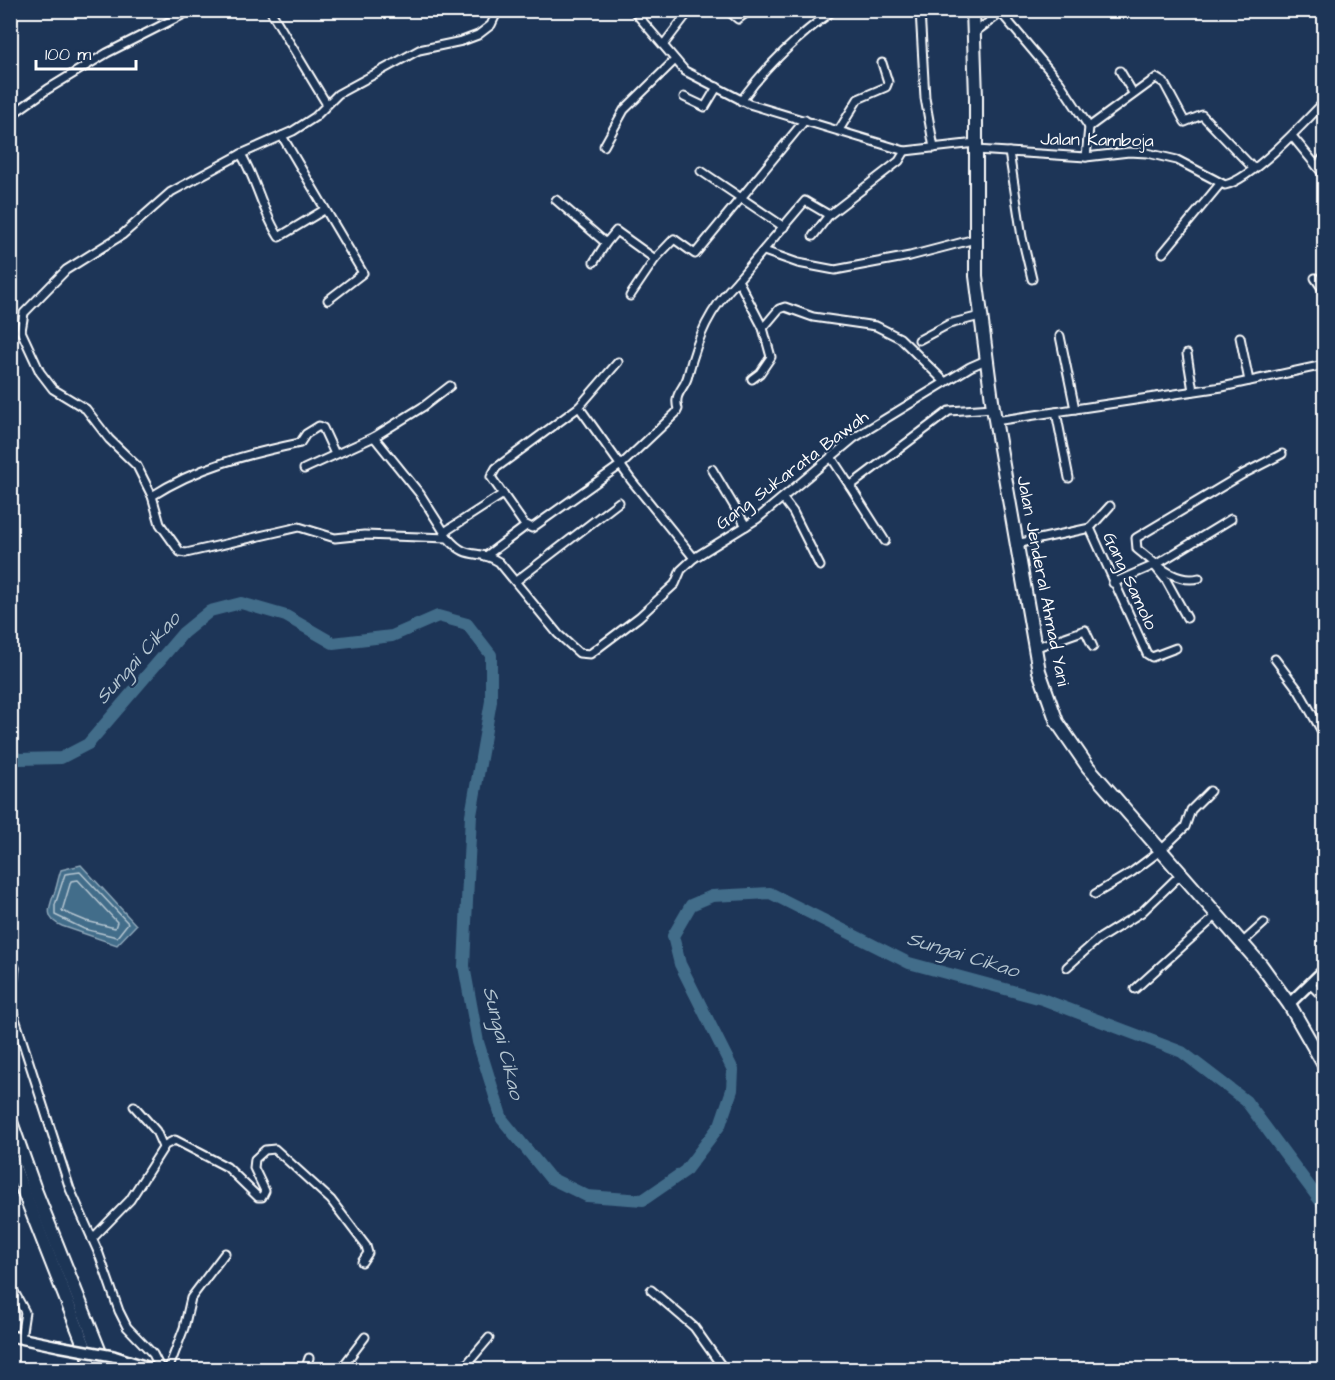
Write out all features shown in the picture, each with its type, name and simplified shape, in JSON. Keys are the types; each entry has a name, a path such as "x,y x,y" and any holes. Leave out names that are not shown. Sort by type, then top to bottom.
{"highway":[{"name":"Jalan Jenderal Ahmad Yani","path":"973,10 976,146 975,239 980,316 988,359 993,408 1000,421 1003,476 1034,648 1049,702 1066,738 1160,851 1242,943 1289,1004 1324,1065"},
{"path":"10,1119 107,1370"},
{"path":"10,1157 94,1370"}],"street":[{"path":"10,116 48,89 107,53 192,10"},
{"path":"270,10 326,103"},
{"path":"498,10 491,25 478,35 462,41 419,50 363,79 326,103 304,125 241,154 171,192 122,235 66,270 34,300 22,317 21,331 40,372 53,389 86,410 109,439 137,466 152,496 160,524 178,550 183,553 298,527 335,538 364,535 447,535 503,494"},
{"path":"633,10 685,71 741,101 777,114 805,120 905,151 899,161 829,215 813,236"},
{"path":"664,44 690,10"},
{"path":"727,10 738,19 750,10"},
{"path":"741,101 756,81 786,51 834,10"},
{"path":"920,10 926,98 934,148"},
{"path":"975,32 1004,12 1060,83 1089,127 1086,157"},
{"path":"604,146 624,110 675,60"},
{"path":"839,130 858,99 886,87 888,82 882,63"},
{"path":"1120,71 1133,93"},
{"path":"1089,127 1153,79 1161,80 1185,122 1202,115 1253,168"},
{"path":"684,97 705,107 717,87"},
{"path":"1163,253 1220,184 1237,181 1292,135 1324,102"},
{"path":"630,296 655,259 673,238 696,254 740,197 805,120"},
{"path":"1292,135 1324,175"},
{"path":"282,136 363,273 328,300"},
{"name":"Jalan Kamboja","path":"905,151 976,146 1009,152 1086,157 1129,152 1164,156 1192,167 1220,184"},
{"path":"1009,152 1022,237 1032,279"},
{"path":"241,154 252,173 261,205 279,237 324,210"},
{"path":"1317,166 1324,157"},
{"path":"701,171 784,227"},
{"path":"556,200 606,243"},
{"path":"486,555 526,526 536,527 622,464 676,413 678,409 676,399 687,377 689,364 702,329 717,304 806,200 829,215"},
{"path":"594,262 616,231 655,259"},
{"path":"764,251 798,263 835,270 910,256 975,239"},
{"path":"1315,278 1324,291"},
{"path":"738,280 762,328 770,359 752,379"},
{"path":"762,328 779,309 785,307 813,317 876,326 900,338 945,382"},
{"path":"919,340 949,324 980,316"},
{"path":"1060,336 1075,409"},
{"path":"1240,337 1249,381"},
{"path":"1187,354 1193,391"},
{"name":"Gang Sukarata Bawah","path":"447,535 464,553 486,555 500,562 558,634 584,655 605,644 639,617 675,584 681,570 694,558 746,526 783,499 831,457 878,423 988,359"},
{"path":"526,526 491,477 492,471 579,407 618,362"},
{"path":"1000,421 1193,391 1324,365"},
{"path":"304,469 374,437 424,406 450,386"},
{"path":"579,407 622,464 631,480 694,558"},
{"path":"850,486 949,411 993,408"},
{"path":"1056,412 1069,478"},
{"path":"152,496 180,478 218,464 300,443 306,434 319,426 323,428 335,454"},
{"path":"374,437 447,535"},
{"path":"1187,618 1166,580 1155,565 1137,549 1136,538 1141,533 1282,454"},
{"path":"831,457 885,541"},
{"path":"711,469 746,526"},
{"path":"783,499 793,512 820,566"},
{"path":"516,581 620,502"},
{"path":"1090,528 1110,506"},
{"path":"1113,583 1155,565 1231,519"},
{"name":"Gang Samolo","path":"1016,544 1090,528 1113,583 1149,656 1176,648"},
{"path":"1155,565 1182,580 1198,578"},
{"path":"1034,648 1085,630 1093,647"},
{"path":"1275,659 1287,673 1324,735"},
{"path":"1316,720 1324,716"},
{"path":"1095,894 1132,872 1160,851 1185,827 1191,810 1209,790"},
{"path":"1067,967 1097,940 1142,912 1181,874"},
{"path":"1136,989 1217,915"},
{"path":"1242,943 1264,923"},
{"path":"10,958 15,968 11,999 14,1017 70,1189 92,1239 118,1311 127,1327 153,1354 161,1370"},
{"path":"1289,1004 1324,970"},
{"path":"1310,984 1324,998"},
{"path":"134,1106 156,1131 163,1147"},
{"path":"92,1239 130,1200 163,1147 175,1140 227,1167 253,1194 260,1197 264,1195 265,1189 255,1168 255,1159 265,1150 274,1149 331,1200 366,1246 368,1253 362,1262"},
{"path":"168,1370 184,1328 191,1298 225,1252"},
{"path":"10,1284 25,1312 21,1338"},
{"path":"651,1290 694,1327 723,1368 720,1370"},
{"path":"10,1336 113,1356 156,1370"},
{"path":"340,1370 365,1337"},
{"path":"460,1370 489,1338"},
{"path":"305,1370 309,1358"}],"water":[{"path":"81,865 136,925 117,945 62,926 50,917 50,904 61,870"}],"waterway":[{"name":"Sungai Cikao","path":"10,755 19,759 61,758 88,744 183,633 210,611 241,603 286,616 333,643 392,636 438,616 467,624 491,655 491,701 471,815 464,966 478,1042 502,1119 550,1178 587,1196 643,1200 685,1171 720,1125 732,1090 733,1070 680,964 673,936 691,905 712,896 770,893 909,963 1042,999 1182,1052 1246,1101 1324,1206"}]}
